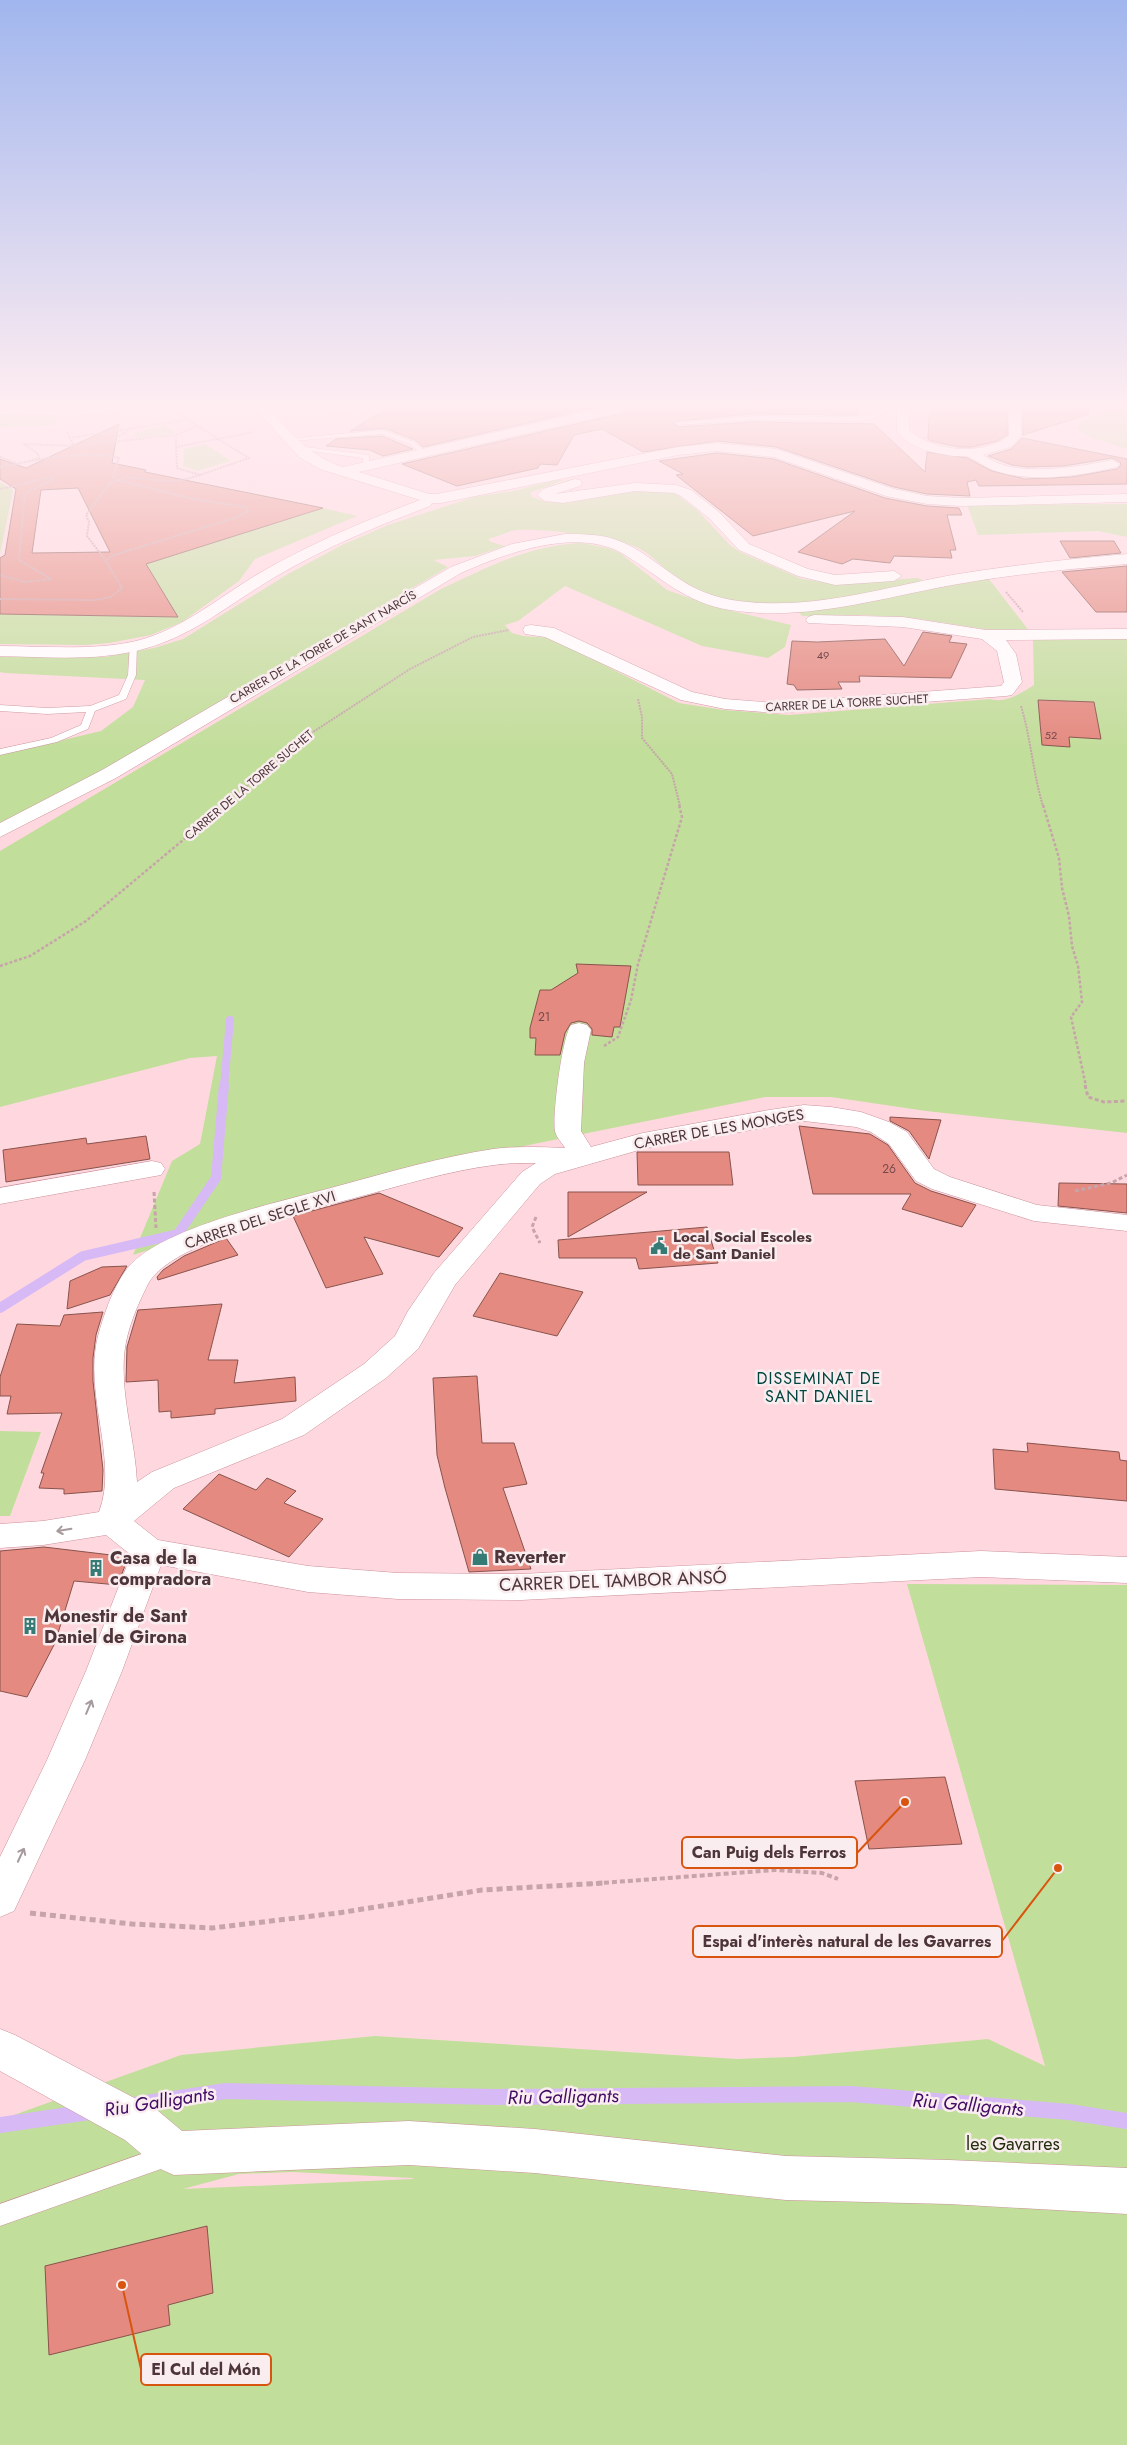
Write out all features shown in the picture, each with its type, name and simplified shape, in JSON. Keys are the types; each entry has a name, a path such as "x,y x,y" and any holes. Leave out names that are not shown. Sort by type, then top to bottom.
{"street":[{"path":"0,651 89,651 133,646 179,632 268,574 344,536 378,522"},
{"path":"722,522 738,542 748,549 811,576 835,580 923,574 960,579"},
{"name":"CARRER DE LA TORRE DE SANT NARCÍS","path":"0,831 109,774 456,570 504,551 553,540 580,539 613,544 627,550 687,592 728,604 754,608 814,607 992,574 1051,565 1127,559"},
{"path":"754,608 798,620 904,622 986,635 1127,634"},
{"name":"CARRER DE LA TORRE SUCHET","path":"531,630 548,632 687,696 755,708 837,704 1009,686"},
{"path":"986,635 1004,647 1009,656 1009,686"},
{"path":"577,1042 572,1064 568,1131 583,1157"},
{"name":"CARRER DE LES MONGES","path":"112,1522 163,1480 293,1427 375,1371 407,1342 423,1311 444,1279 531,1178 546,1168 583,1157 643,1141 769,1118 804,1113 831,1115 861,1120 892,1135 911,1153 925,1175 941,1183 1034,1213 1127,1223"},
{"name":"CARRER DEL SEGLE XVI","path":"112,1522 121,1492 116,1425 109,1383 110,1350 119,1318 140,1272 156,1258 195,1238 291,1207 446,1166 518,1154 583,1157"},
{"path":"0,1196 153,1178"},
{"path":"0,1536 43,1533 112,1522"},
{"name":"CARRER DEL TAMBOR ANSÓ","path":"112,1522 149,1552 308,1579 398,1586 521,1587 981,1564 1127,1570"},
{"path":"12,1905 66,1760 104,1671 149,1552"},
{"path":"13,2057 141,2125 174,2153 409,2143 535,2151 786,2178 949,2182 1127,2191"}],"lane":[{"path":"0,708 47,711 91,709 123,697 132,675 133,646"},
{"path":"0,752 54,740 85,727 91,709"},
{"path":"0,2215 174,2153"}],"path":[{"path":"0,575 24,582 38,583 51,579 19,560 22,522"},
{"path":"0,599 94,600 111,597 122,588 106,561 87,536 89,522"},
{"path":"106,561 120,553 221,522"},
{"path":"992,574 1037,634"},
{"name":"CARRER DE LA TORRE SUCHET","path":"0,966 30,956 86,921 168,850 222,809 288,750 340,713 455,645 493,632 531,630"},
{"path":"577,1042 600,1049 618,1037 631,1000 638,964 682,817 672,774 642,738 642,716 639,701 616,677 615,672 628,669"},
{"path":"1009,686 1028,728 1036,784 1059,858 1064,903 1070,916 1072,946 1078,966 1082,1002 1071,1017 1088,1097 1104,1102 1127,1101"},
{"path":"153,1178 156,1233"},
{"path":"539,1212 532,1228 540,1243"},
{"path":"12,1905 132,1924 212,1928 300,1916 338,1914 482,1890 550,1887 776,1870 822,1873 838,1879"}],"green space":[{"path":"0,522 6,522 0,554"},
{"path":"278,522 343,522 255,559 239,581 182,622 151,635 109,643 86,645 0,644 0,614 177,617 146,564"},
{"path":"397,522 708,522 730,545 740,552 802,579 835,584 918,578 922,580 917,583 844,598 794,604 745,603 721,598 688,587 647,553 630,545 599,537 561,532 517,530 488,539 491,542 505,546 475,556 434,560 448,567 96,774 0,823 0,755 101,731 133,707 145,680 5,673 0,672 0,657 105,657 154,648 183,639 288,574 342,545"},
{"path":"973,522 1127,522 1127,537 1098,531 978,535"},
{"path":"582,543 608,548 620,553 667,590 715,607 791,625 785,647 768,658 702,646 565,586 518,621 505,625 512,633 523,636 551,638 679,703 724,710 789,715 990,699 1002,700 1013,697 1034,685 1033,640 1127,638 1127,1133 926,1111 831,1097 765,1097 450,1161 354,1184 133,1255 172,1161 200,1144 217,1056 190,1058 0,1107 0,851 441,589 509,558 544,548"},
{"path":"989,579 1030,632 983,629 920,619 864,615 802,616 799,612 827,609 897,594"},
{"path":"0,1431 41,1432 10,1516 0,1516"},
{"name":"les Gavarres","path":"907,1584 1127,1585 1127,2445 0,2445 0,2120 181,2055 375,2036 737,2059 793,2057 988,2039 1045,2066","holes":["293,2172 413,2179 183,2189 239,2174"]}],"building":[{"path":"10,522 36,522 32,553 110,552 95,522 278,522 146,564 178,617 0,614 0,558 5,555"},
{"path":"735,522 810,522 753,536"},
{"path":"840,522 949,522 956,550 950,550 952,558 894,556 890,563 853,559 842,564 798,552"},
{"path":"1060,541 1114,541 1121,553 1070,558"},
{"path":"1127,566 1127,612 1096,612 1062,572"},
{"path":"923,632 952,636 949,642 967,644 951,678 859,676 860,682 838,682 842,689 797,690 794,685 787,684 792,641 817,642 885,639 904,666"},
{"path":"1038,700 1094,702 1101,739 1069,737 1070,747 1042,745"},
{"path":"576,964 631,966 620,1027 614,1027 612,1037 592,1035 592,1029 587,1023 579,1021 571,1023 565,1033 560,1055 535,1055 536,1038 530,1038 530,1028 540,990 551,990 578,973"},
{"path":"890,1117 941,1120 929,1159 909,1131 890,1121"},
{"path":"799,1126 870,1134 888,1145 915,1183 931,1191 976,1205 962,1227 902,1209 911,1194 813,1194"},
{"path":"146,1136 150,1159 6,1182 3,1150 86,1138 87,1144"},
{"path":"637,1152 729,1152 733,1185 638,1185"},
{"path":"1059,1183 1127,1184 1127,1213 1058,1206"},
{"path":"568,1192 647,1192 568,1237"},
{"path":"379,1193 463,1228 439,1257 364,1237 383,1274 326,1288 293,1216"},
{"path":"707,1227 718,1263 639,1269 636,1258 559,1258 558,1240"},
{"path":"226,1238 238,1255 158,1280 157,1277 163,1270 184,1256"},
{"path":"127,1266 110,1295 67,1309 70,1281 102,1267"},
{"path":"500,1273 583,1292 557,1336 473,1316"},
{"path":"222,1304 208,1360 238,1360 234,1383 295,1377 296,1401 215,1409 215,1414 171,1418 171,1411 159,1412 158,1380 126,1382 127,1347 138,1310"},
{"path":"103,1312 96,1335 93,1358 93,1381 103,1470 102,1491 64,1494 64,1489 39,1488 44,1473 41,1473 62,1413 7,1414 11,1396 0,1396 0,1377 17,1324 60,1326 64,1315"},
{"path":"477,1376 482,1443 514,1443 527,1484 503,1488 531,1569 469,1572 445,1488 437,1455 433,1378"},
{"path":"1027,1443 1119,1452 1120,1460 1127,1461 1127,1501 995,1489 993,1449 1028,1452"},
{"path":"219,1474 256,1490 267,1478 296,1491 284,1503 323,1519 289,1557 183,1509"},
{"name":"Monestir de Sant Daniel de Girona","path":"44,1547 128,1557 118,1585 74,1581 55,1643 27,1697 0,1691 0,1551"},
{"path":"945,1777 962,1844 869,1849 855,1781"},
{"path":"207,2226 213,2293 168,2305 170,2325 49,2355 45,2266"}],"waterway":[{"path":"224,1086 230,1020"},
{"path":"0,1308 83,1256 178,1234 216,1178 224,1085"},
{"name":"Riu Galligants","path":"133,2105 226,2091 495,2097 851,2094 1069,2112 1127,2121"},
{"name":"Riu Galligants","path":"0,2125 89,2112"}],"place":[{"name":"Local Social Escoles de Sant Daniel","path":"659,1246"},
{"name":"Reverter","path":"480,1557"},
{"name":"Casa de la compradora","path":"96,1568"},
{"name":"Monestir de Sant Daniel de Girona","path":"30,1626"},
{"name":"Can Puig dels Ferros","path":"905,1802"},
{"name":"Espai d'interès natural de les Gavarres","path":"1058,1868"},
{"name":"El Cul del Món","path":"122,2285"}],"district":[{"name":"DISSEMINAT DE SANT DANIEL","path":"819,1387"}]}
